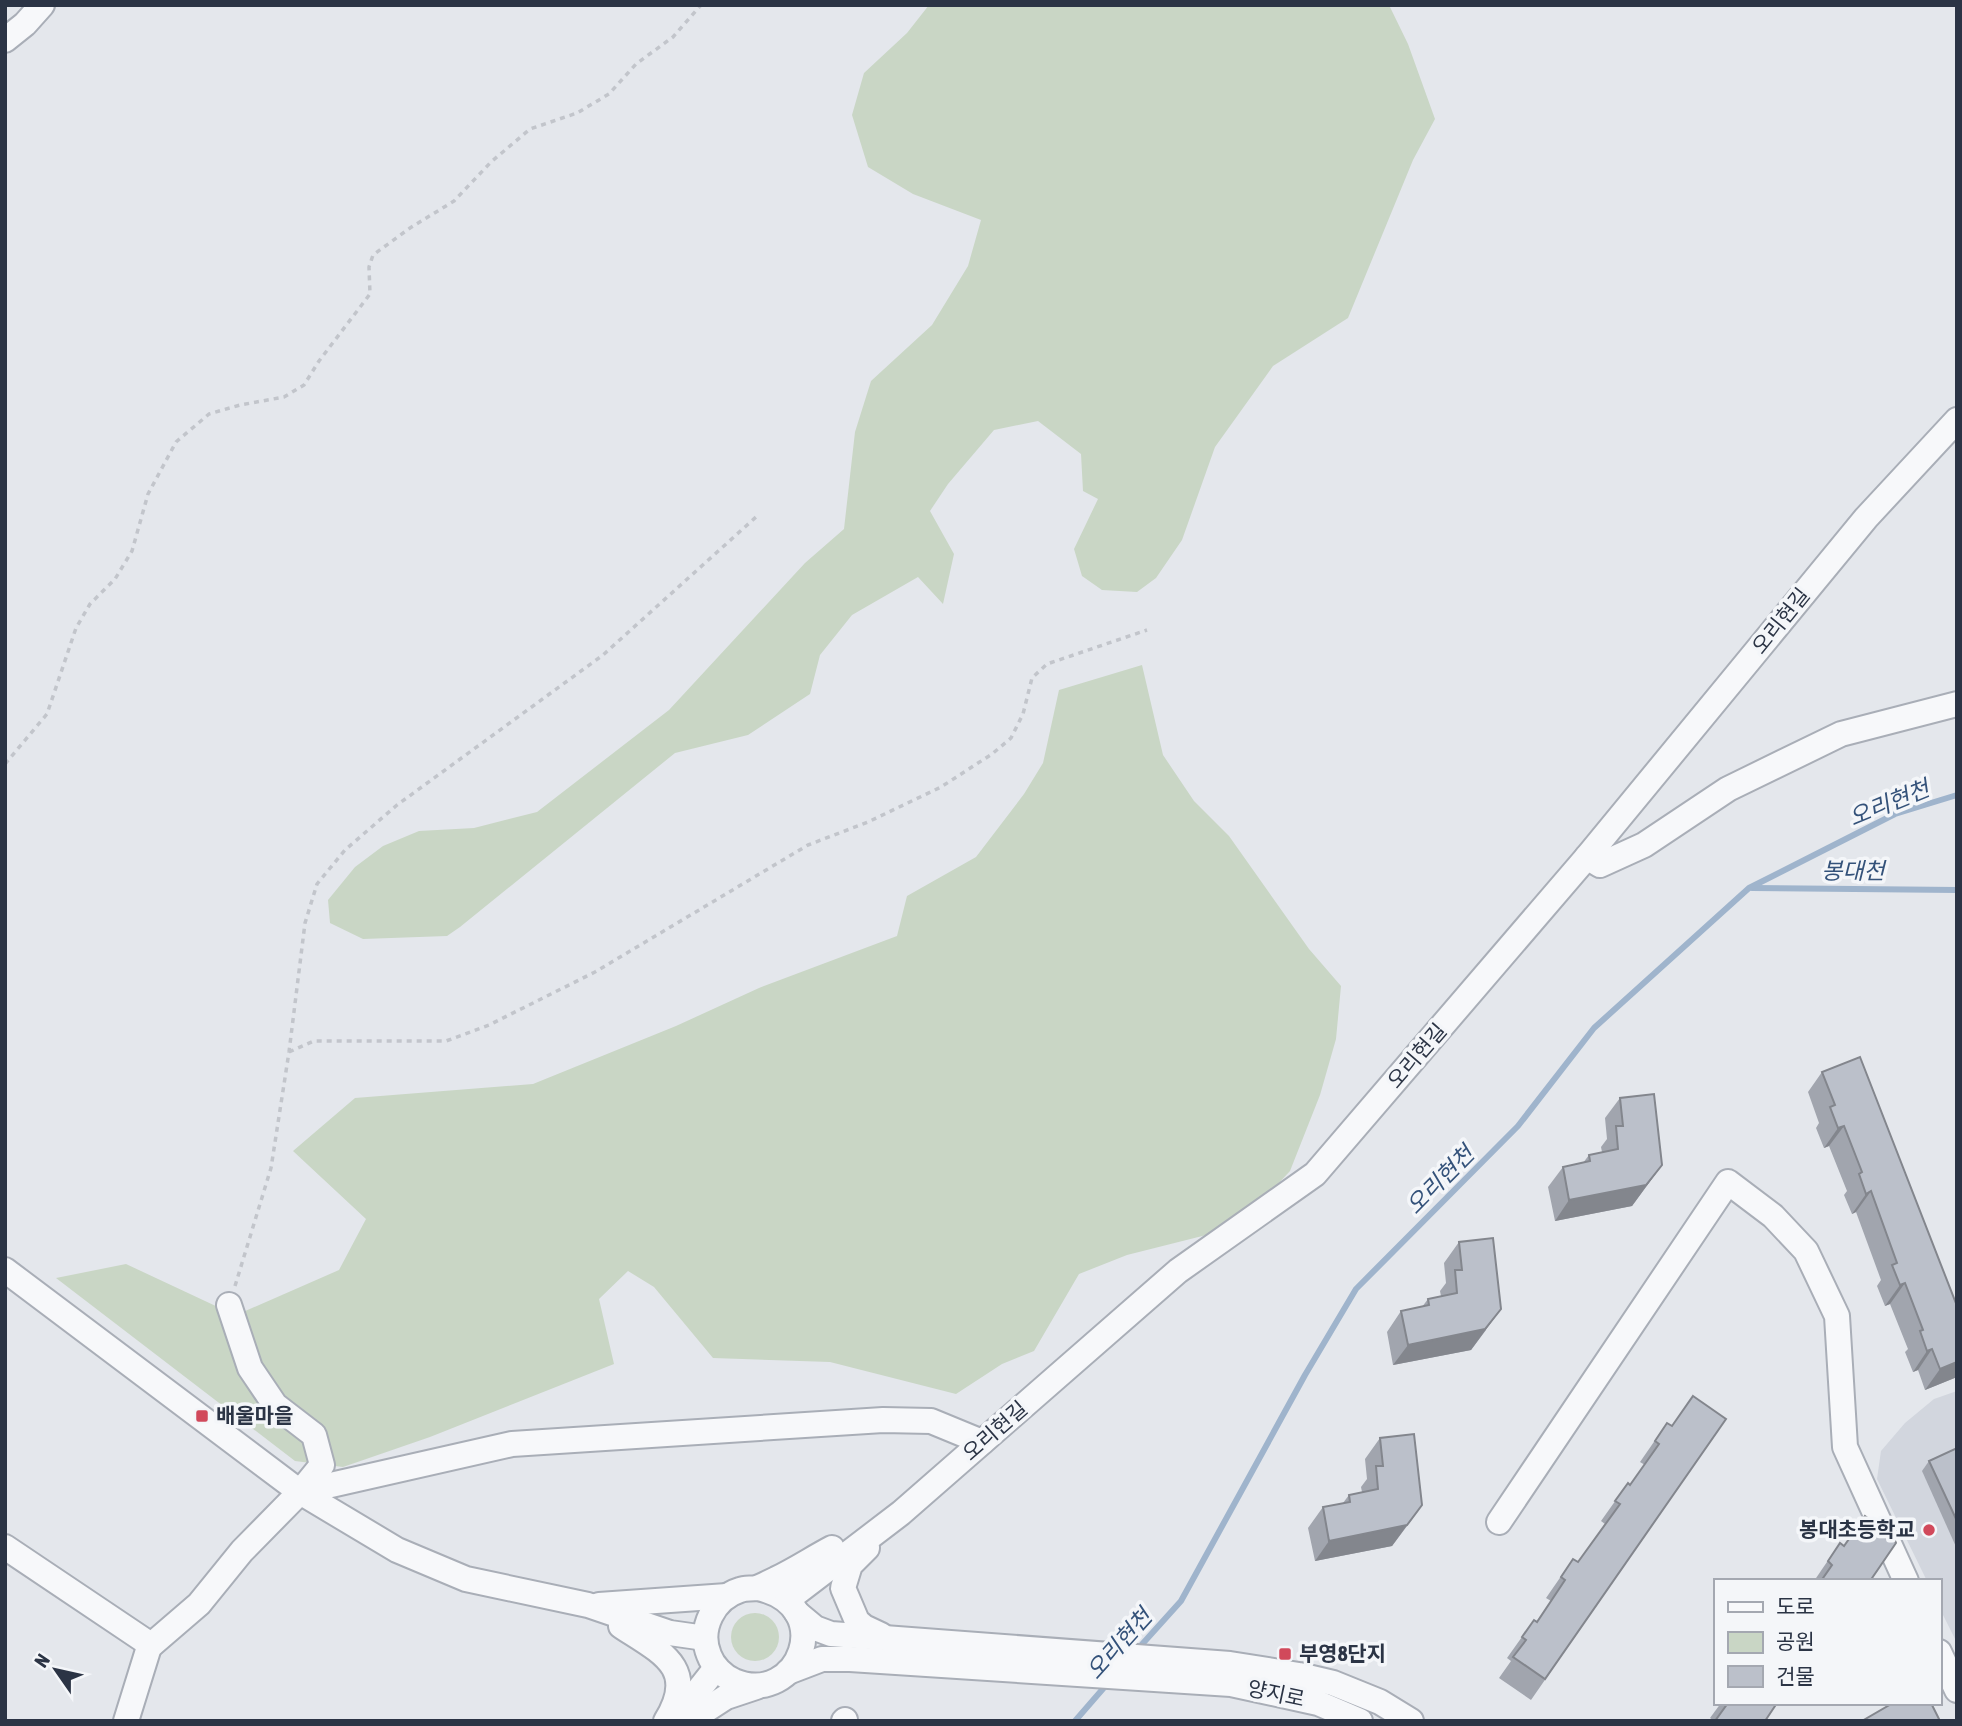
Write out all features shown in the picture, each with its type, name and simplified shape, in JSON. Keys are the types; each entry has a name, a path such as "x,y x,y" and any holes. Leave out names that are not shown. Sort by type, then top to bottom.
{"street":[{"path":"5,40 25,24 42,5"},
{"name":"오리현길","path":"792,1606 1178,1271 1315,1174 1587,857 1866,518 1957,420"},
{"path":"1587,857 1600,865 1644,845 1728,789 1840,734 1957,704"},
{"path":"1499,1522 1728,1182 1773,1216 1806,1251 1837,1316 1845,1447 1905,1579"},
{"path":"7,1275 300,1492 397,1550 466,1579 588,1605 670,1633 705,1638"},
{"path":"126,1721 151,1645 199,1604 242,1551 300,1492 322,1465 314,1435 275,1405 250,1368 229,1305"},
{"path":"300,1492 512,1444 883,1420 931,1421 982,1442"},
{"path":"758,1588 901,1513"},
{"path":"901,1513 850,1565 844,1588 857,1621 873,1632 893,1639 977,1657"},
{"path":"5,1547 151,1645"},
{"path":"760,1686 736,1682 716,1668 708,1654 705,1638 715,1607 727,1596 742,1589 774,1591 815,1628 831,1634 893,1639"},
{"path":"588,1605 727,1596"},
{"path":"588,1605 657,1650 675,1666 677,1704 666,1721"},
{"path":"689,1721 726,1696 775,1682 788,1672 798,1659 803,1644 803,1628 792,1606"},
{"path":"1941,1656 1957,1690"},
{"path":"788,1672 822,1659 977,1657 1231,1674"},
{"path":"674,1721 716,1668"},
{"name":"양지로","path":"1231,1674 1318,1703 1360,1721"},
{"name":"양지로","path":"1231,1674 1300,1675 1333,1683 1380,1702 1411,1721"}],"path":[{"path":"5,764 47,714 76,628 90,604 115,579 132,551 148,494 176,442 209,414 284,397 304,385 318,361 370,293 369,267 373,255 454,201 491,162 530,129 577,113 609,94 636,64 673,37 701,5"},
{"path":"229,1305 271,1168 305,923 317,884 345,850 397,805 603,655 756,517"},
{"path":"289,1052 314,1041 446,1041 489,1025 595,972 808,845 868,822 941,787 992,754 1011,738 1023,714 1032,678 1047,664 1147,630"}],"shaded area":[{"name":"봉대초등학교","path":"1957,1391 1957,1643 1941,1611 1941,1579 1926,1579 1877,1479 1881,1451 1905,1423 1934,1399"}],"green space":[{"path":"929,5 1389,5 1408,44 1435,119 1413,160 1348,318 1273,366 1215,447 1182,540 1156,578 1137,592 1102,590 1082,576 1074,549 1098,499 1083,491 1081,454 1038,421 994,430 948,484 930,511 954,554 943,604 918,577 852,615 820,655 810,694 748,735 675,753 447,936 363,939 330,923 328,900 355,867 383,846 419,831 474,828 537,812 669,710 805,563 844,529 855,432 871,381 932,325 968,266 981,220 913,194 868,167 852,115 864,73 907,33"},
{"path":"1142,665 1163,755 1194,801 1229,836 1309,949 1341,986 1336,1039 1320,1095 1290,1171 1238,1227 1127,1255 1079,1274 1034,1351 1002,1364 956,1394 830,1362 713,1358 654,1287 628,1271 599,1299 614,1364 430,1437 343,1467 295,1461 56,1278 126,1264 220,1308 243,1312 339,1270 366,1219 293,1151 355,1098 533,1084 676,1026 759,988 897,936 907,896 976,857 1024,794 1043,763 1059,690"},
{"path":"755,1613 772,1620 779,1637 772,1654 755,1661 738,1654 731,1637 738,1620"}],"building":[{"path":"1860,1057 1957,1306 1957,1362 1940,1369 1932,1349 1927,1351 1920,1331 1923,1330 1905,1283 1900,1285 1892,1265 1897,1263 1871,1191 1866,1194 1859,1174 1862,1172 1844,1126 1838,1128 1830,1107 1835,1105 1822,1072"},
{"path":"1654,1094 1662,1165 1646,1185 1569,1200 1563,1167 1590,1161 1589,1155 1618,1149 1616,1126 1623,1126 1620,1098"},
{"path":"1493,1238 1501,1309 1485,1329 1408,1345 1401,1311 1429,1305 1428,1299 1457,1293 1455,1270 1462,1270 1459,1242"},
{"path":"1693,1396 1726,1419 1545,1679 1513,1657 1526,1640 1522,1637 1534,1620 1537,1622 1565,1580 1561,1577 1573,1559 1578,1562 1620,1504 1615,1501 1659,1444 1655,1441 1667,1423 1672,1426"},
{"path":"1414,1434 1422,1505 1407,1525 1329,1541 1323,1507 1350,1502 1349,1495 1378,1489 1376,1466 1383,1466 1380,1438"},
{"path":"1957,1448 1957,1521 1929,1461"},
{"path":"1865,1516 1893,1536 1896,1543 1871,1579 1822,1579 1832,1565 1828,1561 1840,1543 1844,1546"},
{"path":"1727,1705 1776,1705 1765,1721 1715,1721"},
{"path":"1890,1705 1932,1705 1940,1721 1862,1721"}],"waterway":[{"name":"오리현천","path":"1136,1651 1181,1601 1305,1375 1356,1289 1518,1126 1594,1028 1749,888 1895,814 1957,795"},
{"name":"봉대천","path":"1752,888 1957,890"},
{"name":"오리현천","path":"1075,1721 1108,1683"}],"place":[{"name":"배울마을","path":"202,1416"},
{"name":"봉대초등학교","path":"1929,1530"},
{"name":"부영8단지","path":"1285,1654"}]}
